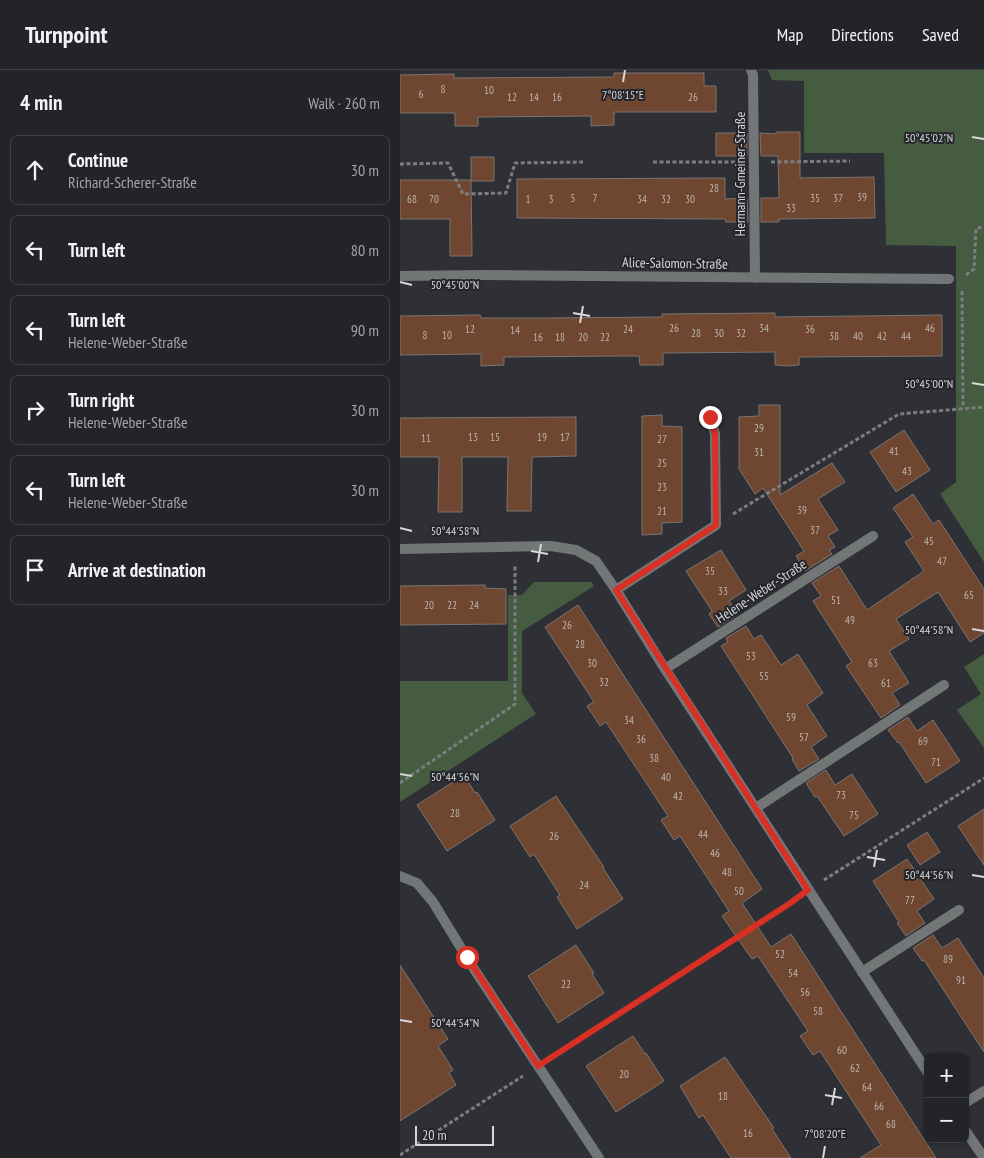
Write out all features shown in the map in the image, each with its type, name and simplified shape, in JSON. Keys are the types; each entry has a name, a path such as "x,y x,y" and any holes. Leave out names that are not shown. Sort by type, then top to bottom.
{"street":[{"name":"Hermann-Gmeiner-Straße","path":"751,70 753,75 755,278"},
{"name":"Alice-Salomon-Straße","path":"400,276 949,279"},
{"path":"616,590 716,525 715,434 710,417"},
{"name":"Helene-Weber-Straße","path":"665,669 873,536"},
{"path":"400,549 552,546 576,550 596,561 924,1067"},
{"path":"756,808 944,685"},
{"path":"400,876 417,883 433,902 599,1158"},
{"path":"862,972 959,910"},
{"path":"969,1100 984,1091"},
{"path":"969,1136 984,1158"}],"path":[{"path":"400,164 448,163 462,194 483,194 506,193 515,163 584,162"},
{"path":"949,279 962,279 974,269 976,230 984,226"},
{"path":"962,279 963,408"},
{"path":"716,525 899,414 984,406"},
{"path":"400,783 515,704 515,547"},
{"path":"400,1156 808,890 984,778"}],"green space":[{"path":"768,70 984,70 984,562 940,494 956,482 956,246 886,245 884,153 804,153 804,81 772,80"},
{"path":"534,582 591,582 594,586 522,631 522,693 536,714 400,802 400,681 508,681 508,595 522,595"},
{"path":"984,654 984,748 957,710 981,694 964,667"}],"building":[{"path":"614,73 704,73 704,86 716,86 716,112 614,112 614,125 591,126 591,116 478,117 478,126 455,126 455,113 400,113 400,75 454,74 454,78 614,77"},
{"path":"776,132 800,132 800,178 874,177 875,218 779,219 779,222 761,222 761,198 779,198 778,156 761,156 760,133 776,134"},
{"path":"716,133 747,133 747,156 716,156"},
{"path":"471,157 494,157 494,181 471,181"},
{"path":"725,178 725,199 747,198 748,222 726,222 725,219 517,218 517,179"},
{"path":"400,180 471,180 472,256 450,256 450,219 400,219"},
{"path":"775,313 775,317 942,315 942,356 799,357 799,365 786,366 775,365 775,352 663,353 663,365 640,365 639,356 617,356 504,357 504,365 481,366 481,354 400,355 400,316 480,315 481,318 549,318"},
{"path":"759,405 780,405 780,495 832,463 845,482 818,499 838,530 828,536 835,547 829,550 832,554 805,571 796,556 804,551 763,488 755,494 739,469 739,417 759,416"},
{"path":"662,415 662,426 682,427 682,522 662,523 662,534 642,535 642,416"},
{"path":"576,417 576,456 532,457 531,511 507,511 508,457 462,457 462,512 438,512 439,457 400,457 400,418"},
{"path":"904,430 930,470 896,492 870,452"},
{"path":"913,494 933,524 939,520 984,589 984,633 970,642 938,592 896,619 909,639 889,651 909,683 892,693 900,705 881,718 846,666 852,662 813,601 821,596 812,583 839,566 867,610 924,571 905,542 913,537 893,508"},
{"path":"721,550 746,590 729,601 738,614 718,627 709,614 712,611 686,571"},
{"path":"485,585 485,588 506,589 506,624 400,625 400,586"},
{"path":"578,605 762,889 742,903 771,947 791,934 924,1139 924,1143 926,1143 936,1158 860,1158 881,1145 820,1051 813,1055 800,1036 808,1031 758,956 752,959 722,916 729,911 680,836 674,840 661,820 668,816 606,722 600,726 587,706 594,702 545,627"},
{"path":"746,626 754,639 761,635 781,665 798,654 823,693 807,705 827,736 811,747 819,759 799,771 793,758 721,646 728,642 726,638"},
{"path":"908,717 917,731 933,720 960,761 926,783 899,742 888,730"},
{"path":"826,770 835,785 852,774 878,814 844,836 806,783"},
{"path":"464,775 495,820 447,851 417,805"},
{"path":"556,796 604,867 623,899 577,929 557,897 560,895 534,854 530,857 510,826"},
{"path":"984,809 984,865 958,826"},
{"path":"927,832 940,852 920,865 907,845"},
{"path":"907,859 934,899 917,911 925,923 906,936 873,881"},
{"path":"933,935 942,948 958,938 984,978 984,1052 924,960 922,961 913,948"},
{"path":"576,945 604,993 558,1023 528,976"},
{"path":"400,965 448,1039 438,1046 453,1070 449,1073 456,1085 400,1121"},
{"path":"633,1036 664,1081 616,1112 586,1066"},
{"path":"725,1057 774,1128 772,1129 791,1158 731,1158 703,1115 699,1118 680,1086"}],"route":[{"path":"467,957 538,1066 808,890 616,590 716,525 715,434 710,417"}]}
